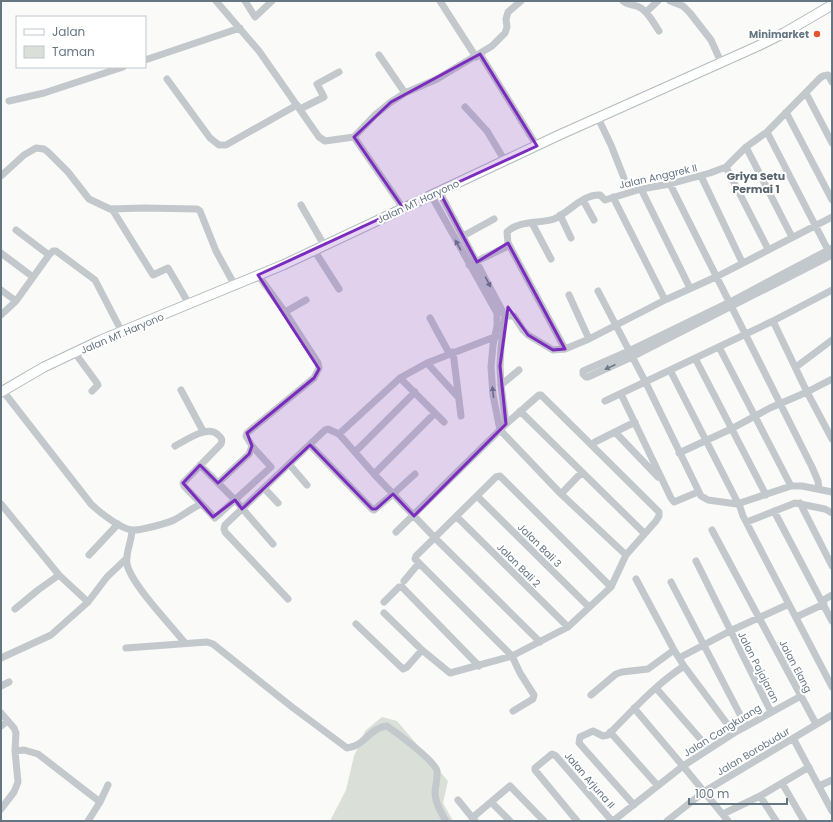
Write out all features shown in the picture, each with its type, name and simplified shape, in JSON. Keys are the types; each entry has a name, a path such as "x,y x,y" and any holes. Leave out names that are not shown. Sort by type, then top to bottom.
{"main road":[{"name":"Jalan MT Haryono","path":"2,392 44,367 101,340 283,265 435,193 784,33 831,8"}],"street":[{"path":"216,1 259,51 323,140 330,141 354,137 375,115 391,102 405,93 437,79 498,42 506,30 506,14 521,1"},
{"path":"245,1 255,16 272,1"},
{"path":"440,1 478,55 537,146"},
{"path":"623,1 629,5 640,7 646,12 659,31"},
{"path":"646,12 658,1"},
{"path":"670,1 683,6 690,13 711,40 721,62"},
{"path":"146,60 240,28"},
{"path":"380,55 405,93"},
{"path":"9,101 44,93 120,68"},
{"path":"168,79 210,138 219,145 226,145 298,107 324,97 317,84 339,72"},
{"name":"Jalan Anggrek II","path":"508,243 507,232 510,228 552,219 583,200 597,194 605,200 641,189 670,184 701,176 726,167 746,148 767,132 823,76 828,75 832,82"},
{"path":"806,93 832,143"},
{"path":"465,107 487,131 505,161"},
{"path":"786,112 832,200"},
{"path":"598,118 624,178"},
{"path":"630,354 583,371 583,374 588,377 630,354 831,253 767,132"},
{"path":"354,137 403,208"},
{"path":"1,176 24,155 36,148 44,149 68,172 89,199 112,209 197,209 200,211 216,251 234,284"},
{"path":"746,148 792,237"},
{"path":"726,167 768,249"},
{"path":"701,176 742,262"},
{"path":"670,184 718,276 812,467 818,481 819,489"},
{"path":"641,189 690,288"},
{"path":"435,193 463,236 505,316 500,366 500,385 506,424"},
{"path":"435,193 469,265 497,313 497,326 494,337 491,367 493,395 500,430 561,494 626,555"},
{"path":"613,197 665,300"},
{"path":"583,200 594,220"},
{"path":"301,205 324,245"},
{"path":"112,209 154,275 168,268 189,304"},
{"path":"560,215 571,238"},
{"path":"505,316 514,316 528,335 546,347 553,350 565,349 589,339 665,300 718,276 742,262 832,217"},
{"path":"463,236 494,219"},
{"path":"532,223 551,259"},
{"path":"16,230 49,255"},
{"path":"469,265 506,247 508,243 565,349"},
{"path":"314,250 339,289"},
{"path":"1,315 16,301 53,251 60,253 95,280 122,332"},
{"path":"1,253 33,277"},
{"path":"175,446 203,431 215,432 221,437 221,444 183,482 184,486 215,518 271,467 252,446 246,436 247,433 314,378 319,368 318,363 285,312 258,275"},
{"path":"1,290 16,301"},
{"path":"605,401 646,383 773,321 832,290"},
{"path":"598,291 646,383 701,496 708,500 739,505 791,486 802,486 832,492"},
{"path":"569,295 589,339"},
{"path":"285,312 306,300"},
{"path":"430,318 451,353 461,416"},
{"path":"773,321 807,392 832,439"},
{"path":"339,434 400,378 427,363 503,334"},
{"path":"796,367 832,340"},
{"path":"719,347 791,486"},
{"path":"75,353 98,385 92,391"},
{"path":"695,358 766,495"},
{"path":"427,363 459,398"},
{"path":"500,385 518,370"},
{"path":"670,370 832,687"},
{"path":"400,378 444,422"},
{"path":"679,453 832,379"},
{"path":"181,390 203,431"},
{"path":"2,392 91,504 102,514 118,524 132,530 170,522 201,504"},
{"path":"355,452 415,392"},
{"path":"621,394 674,502 698,492"},
{"path":"384,613 422,650 450,673 512,656 568,627 611,587 626,555 659,516 659,512 541,395 535,396 396,532"},
{"path":"520,411 644,533"},
{"path":"374,474 435,413"},
{"path":"595,442 635,422"},
{"path":"288,599 225,532 224,529 225,525 326,429 339,434 374,474 435,538 540,642"},
{"path":"615,432 662,480"},
{"path":"310,445 372,509 376,509 415,474"},
{"path":"218,483 249,454 252,446"},
{"path":"289,464 307,485"},
{"path":"200,465 235,500 273,544"},
{"path":"561,494 582,472"},
{"path":"513,711 533,699 534,695 520,673 512,656 419,564 415,559 416,556 498,476 502,477 611,587"},
{"path":"264,488 278,503"},
{"name":"Jalan Bali 3","path":"477,496 589,607"},
{"path":"745,519 774,511 795,503 824,509 832,513"},
{"path":"800,503 832,566"},
{"path":"1,504 59,575 88,602"},
{"path":"774,511 832,621"},
{"name":"Jalan Bali 2","path":"457,517 568,627"},
{"path":"89,555 118,524"},
{"path":"132,530 127,558 129,571 138,586 185,643"},
{"name":"Jalan Elang","path":"712,530 816,724"},
{"path":"1,658 51,635 88,602 107,577 127,558"},
{"name":"Jalan Pajajaran","path":"696,561 771,712"},
{"path":"404,581 419,564"},
{"path":"15,609 59,575"},
{"path":"636,578 684,666 734,733"},
{"path":"670,582 746,726"},
{"path":"384,602 399,587 402,587 479,666"},
{"path":"796,617 823,603 832,595"},
{"path":"679,658 730,631 789,604"},
{"path":"356,624 402,669 407,667 422,650"},
{"path":"126,648 185,643 207,642 213,644 347,748 358,746 380,726 387,726 427,758 437,769 438,780 435,791 435,800 446,821"},
{"path":"591,695 616,674 648,669 674,650"},
{"path":"634,805 579,743 580,737 593,731 603,736 608,735 656,688 684,666"},
{"path":"1,686 9,682"},
{"path":"656,688 709,749"},
{"name":"Jalan Cangkuang","path":"725,818 705,791 683,766 734,733 801,696"},
{"path":"612,821 683,766 634,708"},
{"path":"1,713 14,728 16,733 15,751 18,782 14,792 1,809"},
{"name":"Jalan Borobudur","path":"666,821 705,791 832,715"},
{"path":"1,726 7,721"},
{"path":"610,732 658,786"},
{"path":"793,738 832,811"},
{"path":"15,751 30,751 38,754 100,802"},
{"name":"Jalan Arjuna II","path":"577,821 535,770 535,768 552,754 556,756 612,821"},
{"path":"725,818 809,767"},
{"path":"819,786 832,780"},
{"path":"782,783 804,821"},
{"path":"88,821 100,802 108,785"},
{"path":"458,800 474,820 491,802 510,786 544,821"},
{"path":"760,796 776,821"},
{"path":"491,802 510,821"}],"highlighted area":[{"path":"480,54 537,146 439,191 477,262 508,243 565,349 553,350 528,335 508,307 500,366 506,424 414,516 393,494 376,509 372,509 310,445 242,509 235,500 213,517 183,483 200,465 218,483 249,454 252,446 247,433 314,378 319,369 258,275 403,208 354,137 391,102"}],"green space":[{"path":"382,717 397,721 448,781 443,803 453,821 330,821 346,790 354,756 365,731"}],"place":[{"name":"Minimarket","path":"817,34"}],"district":[{"name":"Griya Setu Permai 1","path":"756,182"}]}
